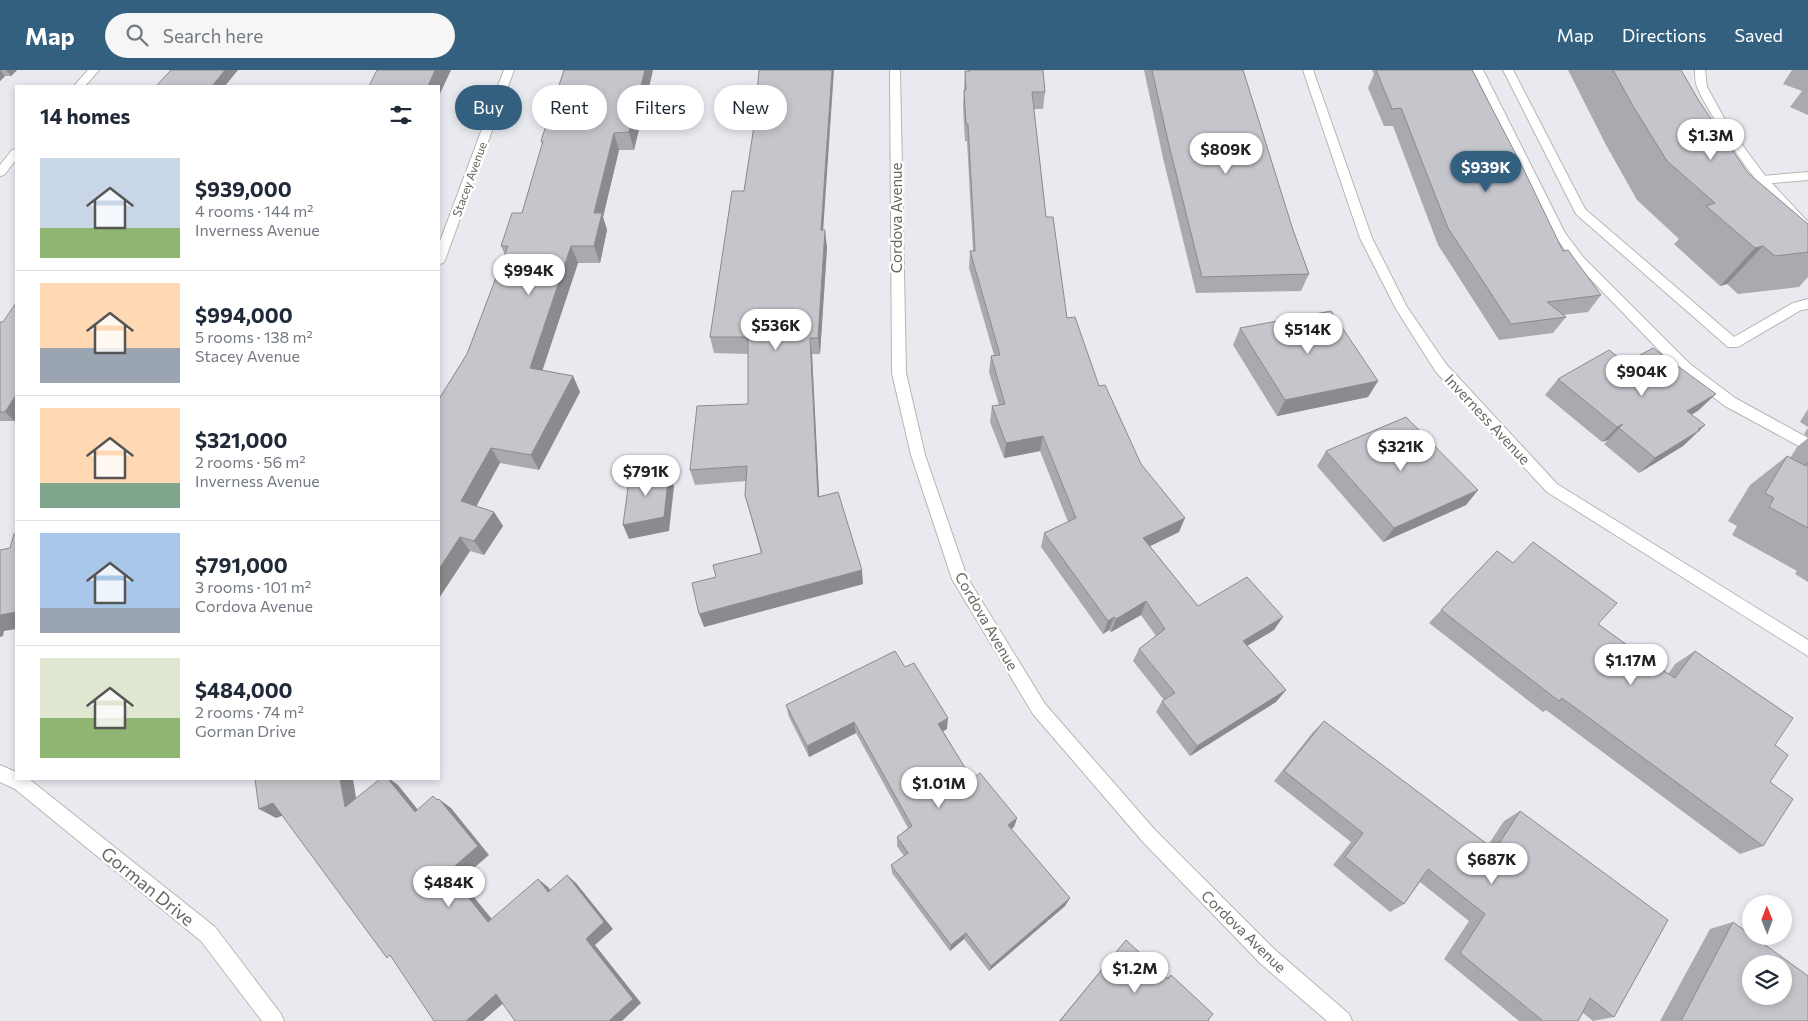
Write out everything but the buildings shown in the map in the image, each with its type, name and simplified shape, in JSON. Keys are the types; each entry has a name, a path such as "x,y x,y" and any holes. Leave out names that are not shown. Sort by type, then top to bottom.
{"street":[{"path":"80,85 94,70"},
{"name":"Stacey Avenue","path":"440,257 509,70"},
{"name":"Cordova Avenue","path":"895,70 899,374 918,454 960,579 1045,717 1156,843 1267,956 1342,1021"},
{"name":"Inverness Avenue","path":"1308,70 1366,238 1402,309 1440,368 1552,488 1808,649"},
{"path":"1478,70 1560,234 1579,260 1685,368 1730,402 1808,446"},
{"path":"1508,70 1580,210 1733,344 1798,306 1808,304"},
{"path":"1700,70 1702,87 1724,128 1762,180 1795,218 1808,228"},
{"path":"0,172 15,154"},
{"path":"1762,180 1808,176"},
{"name":"Gorman Drive","path":"0,773 15,778"},
{"name":"Gorman Drive","path":"23,781 208,934 274,1021"}]}
